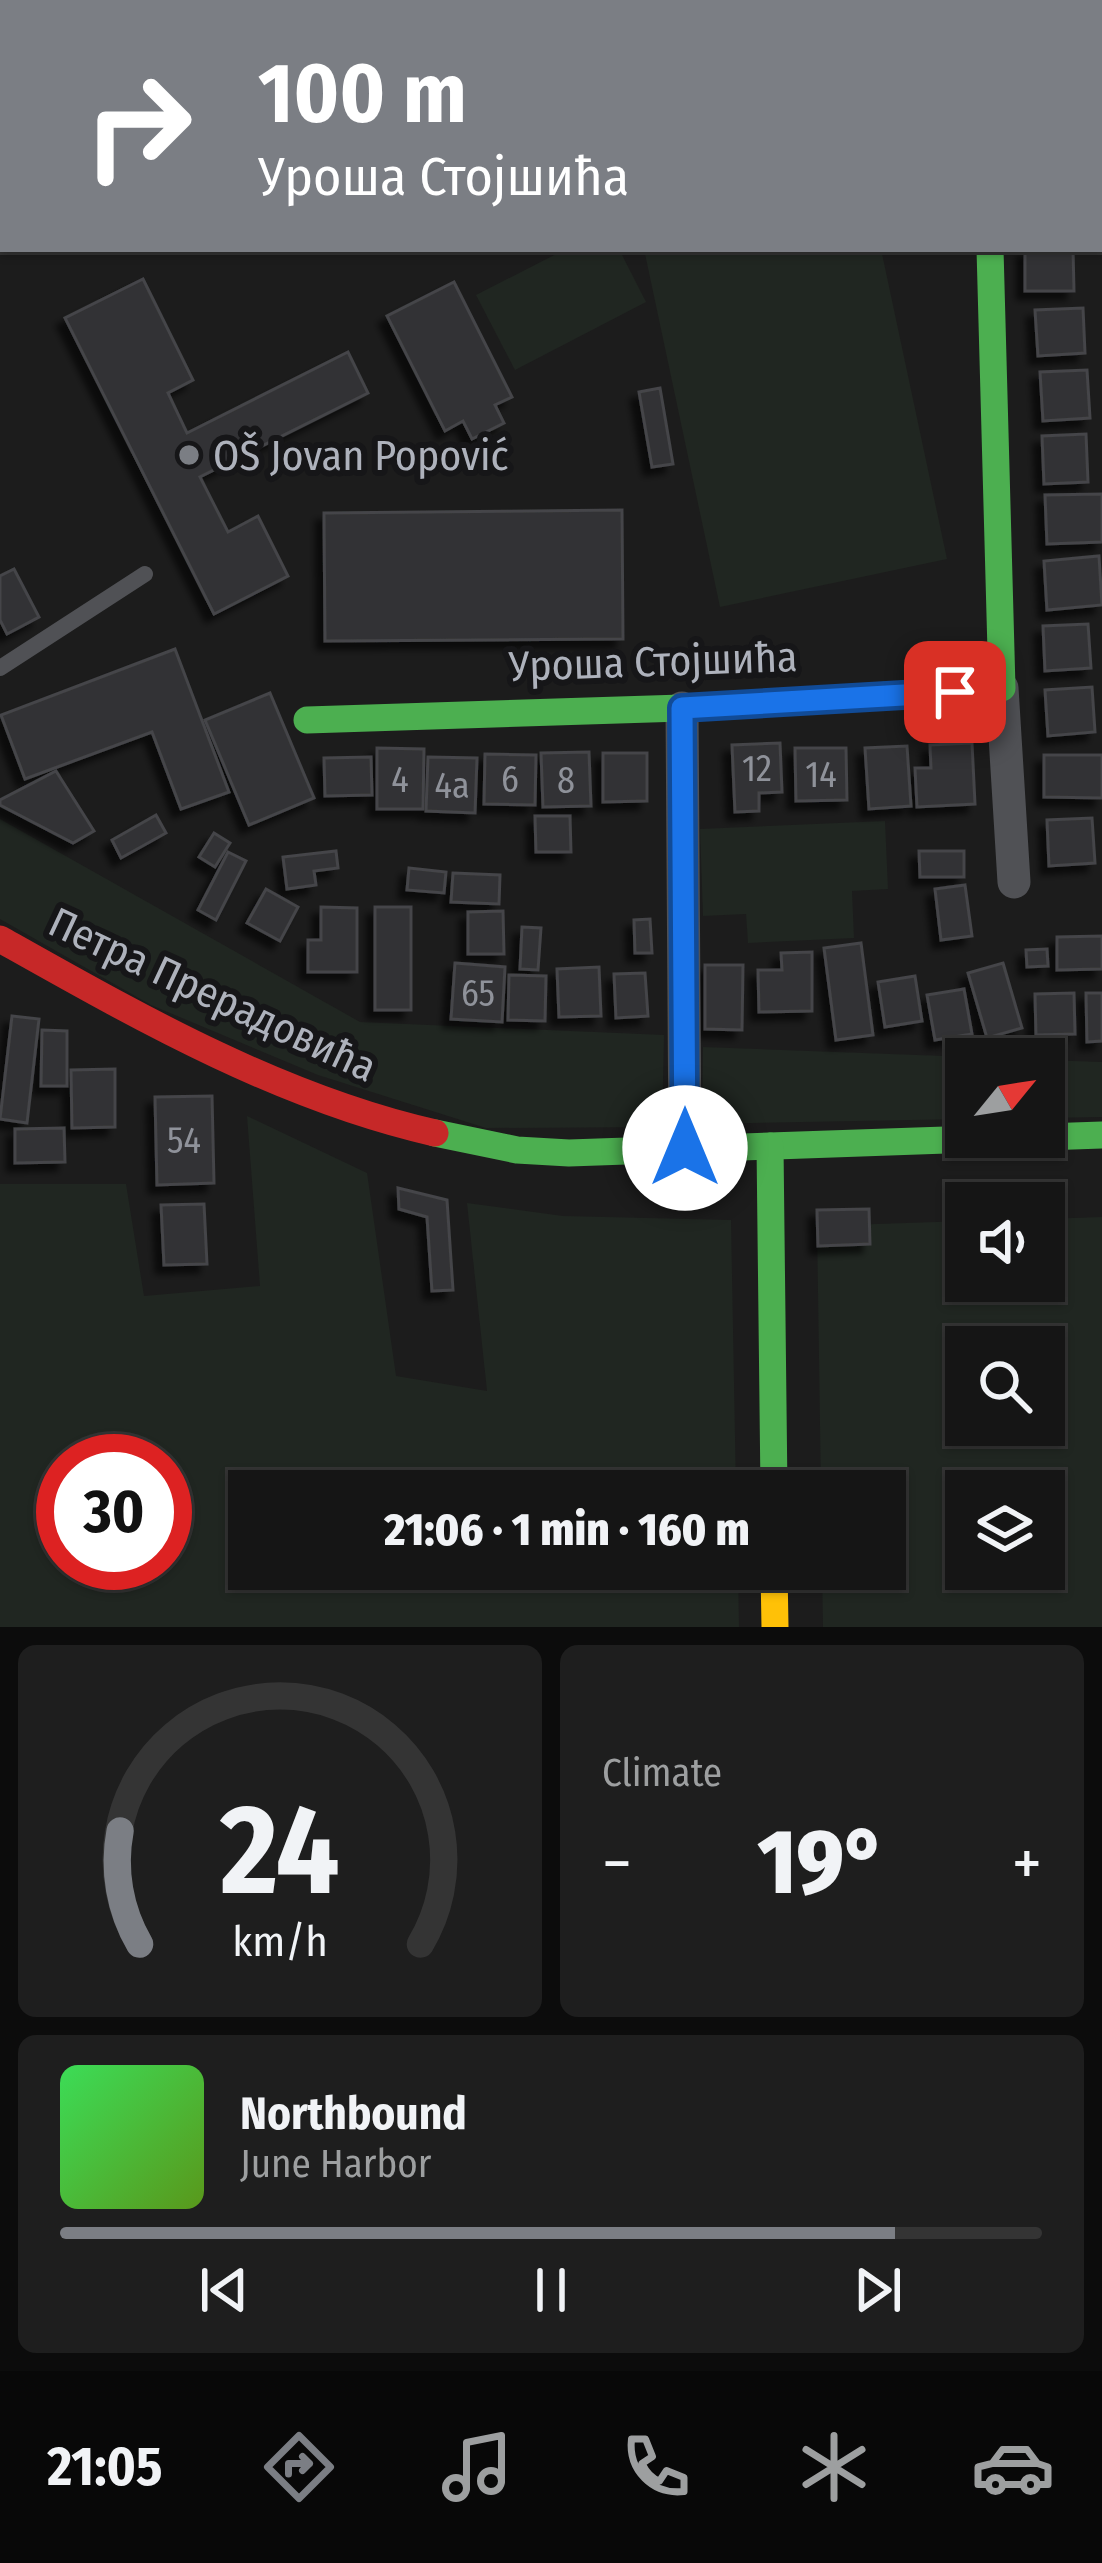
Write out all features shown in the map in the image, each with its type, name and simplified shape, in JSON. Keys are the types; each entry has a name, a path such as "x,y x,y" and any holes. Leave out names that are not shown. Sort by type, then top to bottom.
{"street":[{"path":"990,252 1002,688 1014,883"},
{"name":"Уроша Стојшића","path":"307,720 682,708 1002,688"},
{"path":"682,708 685,1148"},
{"name":"Петра Прерадовића","path":"0,939 114,1004 295,1088 395,1123 495,1147 584,1153 945,1140"},
{"name":"Петра Прерадовића","path":"1065,1136 1102,1135"},
{"path":"770,1146 773,1470"},
{"path":"774,1590 775,1627"}],"lane":[{"path":"0,668 145,574"}],"shaded area":[{"path":"560,252 621,252 646,302 515,370 476,295"},
{"path":"645,252 882,252 947,559 720,607"},
{"path":"0,819 360,1022 664,1035 662,1127 486,1128 318,1075 151,1005 0,919"},
{"path":"885,821 888,889 852,891 854,938 748,943 746,914 703,916 700,829"},
{"path":"703,1047 945,1056 945,1119 702,1124"},
{"path":"1065,1061 1102,1062 1102,1117 1065,1118"},
{"path":"247,1116 367,1173 396,1376 487,1391 467,1203 563,1216 731,1220 736,1470 228,1470 228,1590 738,1590 739,1627 0,1627 0,1184 126,1184 144,1296 260,1286"},
{"path":"1102,1217 1102,1627 823,1627 822,1590 906,1590 906,1470 821,1470 817,1226 945,1222 945,1302 1065,1302 1065,1218"}],"building":[{"path":"1025,252 1073,252 1074,291 1025,291"},
{"name":"OŠ Jovan Popović","path":"143,279 193,380 168,393 187,433 348,352 368,393 200,477 228,532 258,516 288,576 214,614 65,318"},
{"path":"454,282 512,397 495,405 504,423 472,439 463,421 445,431 387,316"},
{"path":"1083,308 1085,353 1038,356 1035,310"},
{"path":"1087,370 1090,418 1043,421 1040,372"},
{"path":"660,388 673,464 652,467 639,392"},
{"path":"1086,434 1088,482 1044,484 1042,436"},
{"path":"1102,494 1102,542 1047,544 1045,495"},
{"path":"622,510 623,639 325,641 324,513"},
{"path":"1099,556 1102,605 1047,610 1044,561"},
{"path":"14,569 39,617 7,634 0,620 0,576"},
{"path":"1088,624 1091,668 1045,671 1043,626"},
{"path":"175,649 229,792 181,809 152,732 25,779 1,715"},
{"path":"1092,687 1095,732 1048,736 1045,690"},
{"path":"270,693 314,798 249,825 205,720"},
{"path":"780,743 782,792 759,793 759,811 735,812 732,745"},
{"path":"972,743 975,804 917,807 915,768 931,768 930,745"},
{"path":"907,746 911,806 869,809 865,748"},
{"path":"377,748 424,749 423,809 377,809"},
{"path":"795,748 846,748 847,800 796,801"},
{"path":"589,752 591,806 543,807 541,753"},
{"path":"603,753 647,753 647,801 603,802"},
{"path":"485,754 536,755 535,805 484,804"},
{"path":"1044,755 1102,755 1102,798 1044,797"},
{"path":"371,757 372,795 325,796 324,758"},
{"path":"428,757 477,758 475,813 426,811"},
{"path":"56,771 94,831 73,843 0,805 0,800"},
{"path":"156,815 166,833 121,858 112,840"},
{"path":"535,816 570,816 571,852 536,852"},
{"path":"1092,818 1095,863 1049,866 1047,820"},
{"path":"214,833 230,843 215,867 199,857"},
{"path":"336,851 338,868 314,871 316,885 287,889 283,857"},
{"path":"919,851 964,851 964,877 920,877"},
{"path":"228,852 246,861 216,920 198,910"},
{"path":"409,868 446,872 444,893 407,890"},
{"path":"453,873 500,875 499,904 451,902"},
{"path":"965,885 972,936 941,940 935,889"},
{"path":"266,889 298,907 280,941 247,923"},
{"path":"321,907 357,908 357,972 308,972 308,940 321,940"},
{"path":"375,907 411,907 411,1010 375,1010"},
{"path":"503,911 504,954 468,954 468,912"},
{"path":"650,919 652,953 635,953 634,920"},
{"path":"522,927 541,928 538,970 520,969"},
{"path":"1102,936 1102,969 1057,970 1057,937"},
{"path":"861,943 873,1035 836,1040 824,948"},
{"path":"1047,949 1048,966 1027,967 1026,950"},
{"path":"812,952 812,1011 759,1012 758,970 782,970 781,953"},
{"path":"455,963 505,967 502,1022 451,1019"},
{"path":"1003,963 1022,1028 987,1038 968,973"},
{"path":"705,965 743,965 742,1030 705,1029"},
{"path":"599,967 601,1016 559,1017 557,969"},
{"path":"645,973 648,1016 616,1018 614,974"},
{"path":"509,975 546,976 545,1021 508,1020"},
{"path":"915,976 922,1021 885,1027 878,982"},
{"path":"964,989 972,1034 935,1040 927,995"},
{"path":"1074,993 1075,1034 1036,1035 1035,994"},
{"path":"1086,993 1102,993 1102,1041 1087,1042"},
{"path":"12,1016 39,1019 27,1123 0,1119"},
{"path":"42,1030 67,1031 67,1086 41,1086"},
{"path":"115,1069 115,1127 72,1128 71,1070"},
{"path":"212,1096 214,1183 157,1185 155,1097"},
{"path":"64,1128 65,1162 15,1163 15,1129"},
{"path":"398,1188 447,1200 453,1290 432,1291 427,1217 399,1209"},
{"path":"204,1204 207,1264 164,1265 161,1205"},
{"path":"869,1209 870,1244 818,1246 817,1210"}],"traffic: fast":[{"path":"307,720 682,708 1002,688 990,252"},
{"path":"435,1133 517,1150 569,1153 945,1140"},
{"path":"1065,1136 1102,1135"},
{"path":"770,1146 774,1470"}],"traffic: slow":[{"path":"774,1590 775,1627"}],"traffic: jam":[{"path":"0,939 157,1025 265,1077 377,1118 435,1133"}],"place":[{"name":"OŠ Jovan Popović","path":"189,455"}],"route":[{"path":"685,1148 682,708 955,692"}]}
